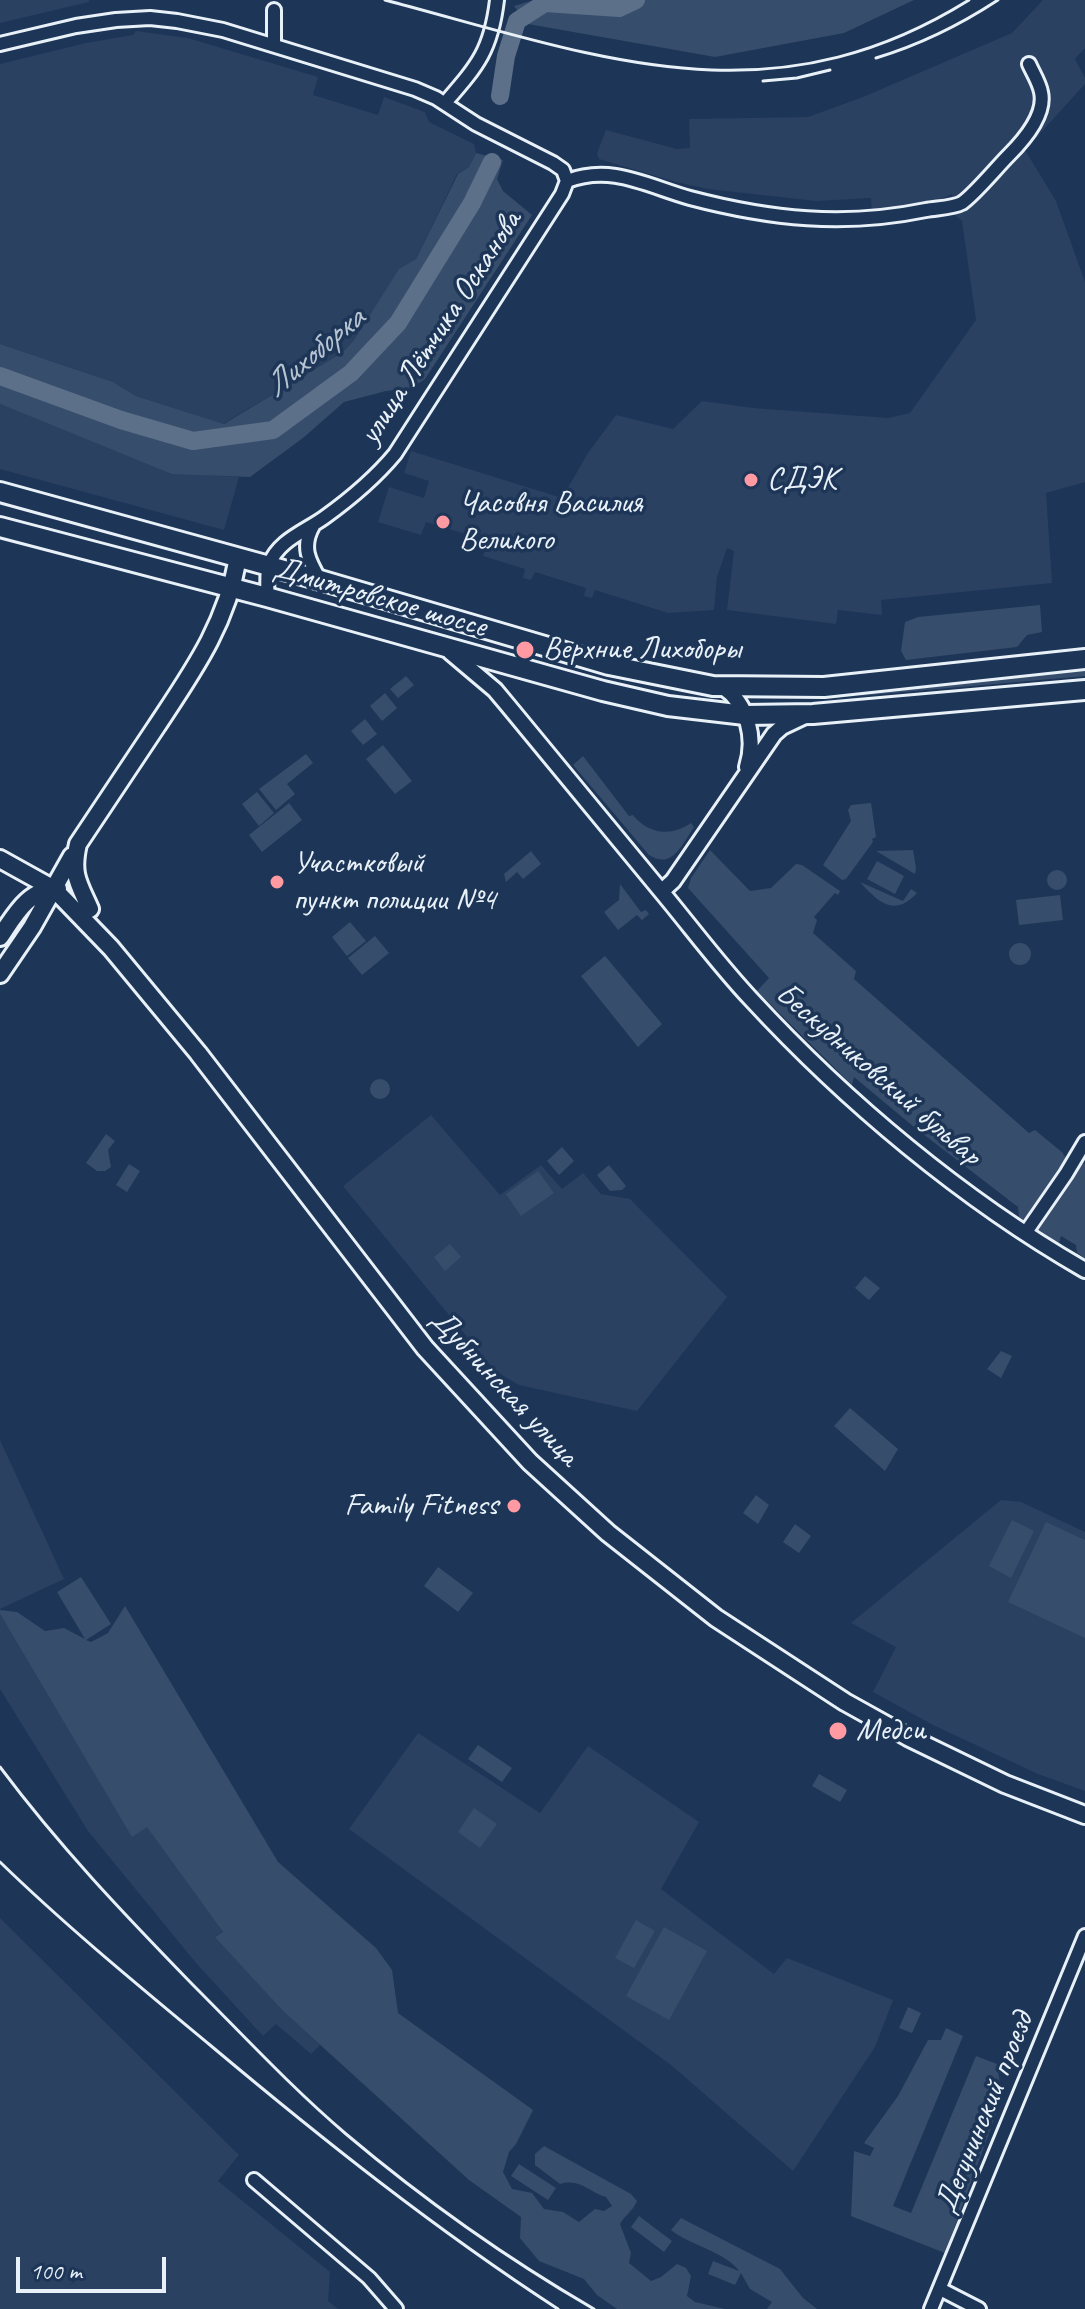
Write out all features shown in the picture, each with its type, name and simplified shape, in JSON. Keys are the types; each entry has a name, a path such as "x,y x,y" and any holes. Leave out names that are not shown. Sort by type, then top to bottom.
{"main road":[{"name":"Дмитровское шоссе","path":"0,492 320,580 609,665 723,687 824,687 1085,659"},
{"name":"Дмитровское шоссе","path":"0,527 668,706 745,715 813,714 1085,690"},
{"path":"0,974 32,927 78,844 217,630 232,589 238,558"},
{"path":"78,844 75,875 87,914"},
{"path":"0,859 54,889 74,895 87,914"},
{"path":"0,937 20,908 27,890 22,873"},
{"path":"20,908 39,892 54,889"},
{"path":"32,927 45,916 62,909 87,914"},
{"name":"Дубнинская улица","path":"87,914 425,1348 530,1462 608,1533 716,1618 845,1702 908,1737 1005,1784 1085,1815"}],"street":[{"path":"445,103 473,71 487,48 497,0"},
{"path":"274,10 274,44"},
{"path":"0,44 116,20 150,18 208,27 274,44 415,89 553,163 563,170 567,181 581,176 614,174 690,198 791,219 840,220 899,216 961,204 1014,150 1034,123 1041,107 1042,92 1029,64"},
{"name":"улица Лётчика Осканова","path":"269,566 279,548 371,481 395,454 562,194 567,181"},
{"path":"313,526 306,550 320,580"},
{"path":"267,597 269,566"},
{"name":"Бескудниковский бульвар","path":"442,646 495,690 750,998 813,1062 857,1103 953,1180 1085,1270"},
{"path":"723,687 732,694 745,715 751,754 744,775"},
{"path":"662,891 673,881 744,775 782,727 813,714"},
{"path":"1026,1232 1085,1142"},
{"name":"Дегунинский проезд","path":"931,2309 1085,1936"},
{"path":"254,2180 369,2278 394,2308"},
{"path":"940,2289 979,2309"}],"shaded area":[{"path":"0,0 89,0 89,2 0,23"},
{"path":"534,0 914,0 844,33 715,57 528,24 514,6"},
{"path":"1043,0 1085,0 1085,48 1075,59 1085,84 1025,150 1056,201 1085,282 1085,482 1046,493 1052,583 881,600 882,615 838,610 836,624 727,610 734,551 727,548 717,577 714,610 668,613 595,590 592,598 584,596 586,588 535,572 531,580 523,578 525,569 483,556 488,541 426,522 421,535 378,522 389,487 424,498 429,481 404,473 411,451 562,498 588,453 616,415 673,429 702,401 888,418 910,413 976,320 962,221 956,216 952,194 920,209 872,214 871,198 816,201 708,189 599,159 597,153 606,130 677,149 690,148 689,119 808,117 863,97 1012,33"},
{"path":"136,31 188,38 318,77 313,95 378,115 384,97 425,112 429,122 474,144 476,153 469,167 457,174 416,259 399,270 343,352 223,424 136,396 113,382 0,344 0,64 133,35"},
{"path":"476,153 503,160 497,179 503,191 532,215 425,379 411,388 344,402 303,438 250,477 172,474 0,404 0,344 113,382 136,396 224,424 343,352 354,340 399,269 416,259 458,174 469,167"},
{"path":"0,404 172,473 239,477 224,530 0,469"},
{"path":"1040,605 1042,632 1027,635 1017,647 906,660 901,651 905,622 918,617"},
{"path":"1085,670 1085,676 859,696 864,695"},
{"path":"406,676 414,685 398,698 390,689"},
{"path":"385,693 397,708 382,721 370,706"},
{"path":"365,719 377,734 363,745 351,731"},
{"path":"383,745 412,781 395,794 366,759"},
{"path":"306,754 313,763 287,784 295,794 276,810 259,789"},
{"path":"583,756 629,816 633,815 653,830 668,832 691,823 694,827 681,848 664,859 649,855 573,765"},
{"path":"257,792 274,813 259,826 242,804"},
{"path":"289,803 302,820 262,852 249,835"},
{"path":"871,803 876,837 846,879 842,880 823,865 851,821 848,810 851,805"},
{"path":"710,850 750,891 771,888 796,864 840,891 814,917 817,920 813,933 856,971 854,979 1029,1133 1035,1130 1064,1156 1085,1164 1085,1258 1077,1253 1076,1245 1061,1236 1059,1243 1019,1217 1018,1207 854,1077 852,1085 757,991 769,978 688,888 691,878"},
{"path":"913,850 915,874 876,851"},
{"path":"531,851 541,864 523,879 517,872 506,882 504,874"},
{"path":"877,861 904,876 895,894 867,879"},
{"path":"1057,870 1064,873 1067,880 1064,887 1057,890 1050,887 1047,880 1050,873"},
{"path":"860,882 903,901 911,889 917,893 909,901 894,906 880,901"},
{"path":"620,884 641,912 646,910 649,914 642,920 637,915 618,930 604,912 619,900"},
{"path":"1060,895 1063,920 1019,925 1016,900"},
{"path":"350,922 366,941 347,956 332,937"},
{"path":"375,936 389,953 362,975 348,958"},
{"path":"1020,943 1028,946 1031,954 1028,962 1020,965 1012,962 1009,954 1012,946"},
{"path":"605,956 662,1024 638,1047 581,976"},
{"path":"380,1079 387,1082 390,1089 387,1096 380,1099 373,1096 370,1089 373,1082"},
{"path":"431,1115 500,1195 541,1165 562,1189 583,1173 601,1194 630,1199 727,1297 637,1411 519,1385 495,1371 343,1186"},
{"path":"106,1134 115,1141 108,1150 111,1167 97,1171 86,1163"},
{"path":"562,1147 574,1161 559,1175 547,1161"},
{"path":"129,1164 140,1171 127,1192 116,1185"},
{"path":"609,1165 626,1186 622,1190 610,1191 597,1175"},
{"path":"538,1171 554,1193 521,1216 506,1194"},
{"path":"450,1244 461,1257 445,1271 434,1257"},
{"path":"865,1276 880,1288 869,1300 855,1288"},
{"path":"1001,1351 1012,1356 1001,1378 987,1369"},
{"path":"850,1408 898,1449 885,1471 834,1426"},
{"path":"0,1440 64,1579 0,1609"},
{"path":"756,1495 769,1505 758,1524 743,1513"},
{"path":"1001,1500 1021,1502 1085,1532 1085,1791 1038,1774 933,1725 873,1692 896,1647 851,1623"},
{"path":"1012,1520 1034,1531 1011,1578 989,1566"},
{"path":"1046,1522 1085,1540 1085,1638 1008,1602"},
{"path":"795,1524 811,1536 799,1553 783,1542"},
{"path":"438,1567 473,1593 458,1612 424,1586"},
{"path":"81,1577 111,1624 86,1640 91,1642 108,1633 125,1606 278,1862 376,1948 392,1970 398,2013 533,2110 509,2152 503,2172 512,2189 532,2193 544,2209 563,2212 579,2222 595,2209 604,2211 612,2206 606,2197 579,2184 560,2184 535,2165 535,2154 544,2146 631,2194 637,2201 620,2224 631,2253 629,2263 651,2281 677,2264 686,2268 691,2276 687,2296 695,2302 725,2309 617,2309 597,2295 584,2279 539,2261 520,2238 521,2217 469,2180 284,2012 215,1937 223,1932 147,1827 132,1837 0,1614 0,1610 17,1612 45,1631 64,1628 85,1639 57,1592"},
{"path":"0,1614 132,1836 147,1826 223,1932 216,1936 284,2012 320,2045 311,2054 276,2024 263,2036 196,1963 88,1831 0,1689"},
{"path":"418,1733 540,1813 588,1746 699,1822 661,1889 774,1974 787,1958 893,2000 875,2047 793,2171 671,2065 349,1829"},
{"path":"478,1745 512,1768 502,1782 468,1759"},
{"path":"819,1774 847,1790 840,1802 812,1786"},
{"path":"474,1808 497,1824 480,1848 458,1832"},
{"path":"0,1918 239,2155 218,2181 330,2272 328,2301 338,2309 0,2309"},
{"path":"636,1920 655,1931 634,1968 615,1958"},
{"path":"664,1927 707,1951 669,2020 626,1996"},
{"path":"908,2007 921,2013 912,2033 899,2028"},
{"path":"946,2028 963,2036 893,2206 911,2213 976,2056 997,2064 1002,2098 945,2253 851,2216 854,2151 870,2156 874,2148 864,2143 898,2096 928,2040 941,2040"},
{"path":"519,2164 556,2188 548,2200 511,2176"},
{"path":"639,2216 672,2241 664,2252 631,2227"},
{"path":"681,2218 780,2269 803,2298 817,2309 767,2309 772,2302 750,2289 741,2273 735,2285 708,2274 713,2261 739,2271 717,2254 671,2230"}],"waterway":[{"name":"Лихоборка","path":"500,96 506,56 517,21 545,3 619,8 636,0"},
{"name":"Лихоборка","path":"0,376 121,420 193,441 273,430 351,373 398,323 472,203 492,162"}],"railway":[{"path":"385,0 608,57 680,68 751,70 822,61 894,38 969,0"},
{"path":"876,58 939,34 998,0"},
{"path":"763,81 797,78 830,70"},
{"path":"0,1767 117,1906 326,2116 405,2182 466,2227 594,2309"},
{"path":"0,1862 104,1956 294,2115 423,2215 558,2309"}],"place":[{"name":"СДЭК","path":"751,480"},
{"name":"Часовня Василия Великого","path":"443,522"},
{"name":"Верхние Лихоборы","path":"525,650"},
{"name":"Участковый пункт полиции №4","path":"277,882"},
{"name":"Family Fitness","path":"514,1506"},
{"name":"Медси","path":"838,1731"}]}
